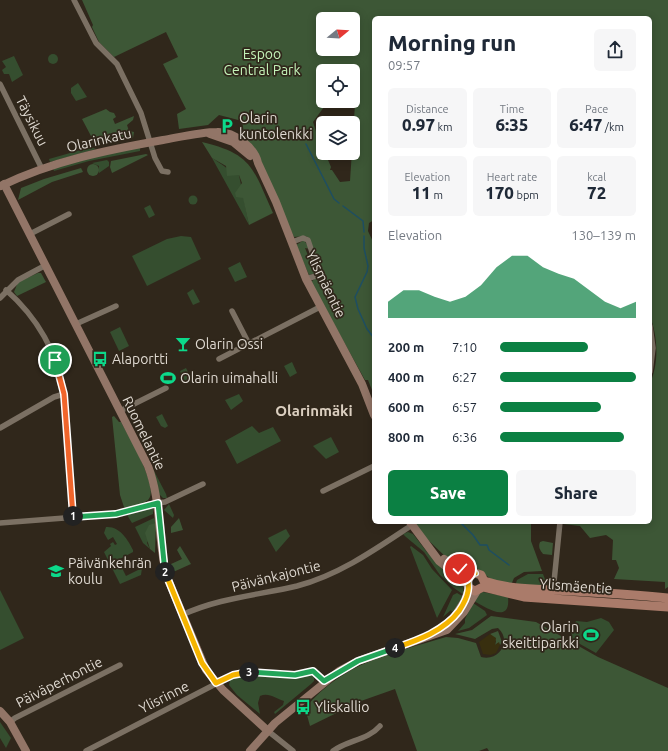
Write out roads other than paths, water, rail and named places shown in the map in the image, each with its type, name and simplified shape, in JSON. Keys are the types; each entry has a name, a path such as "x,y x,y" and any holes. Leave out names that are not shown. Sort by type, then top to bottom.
{"main road":[{"name":"Olarinkatu","path":"2,186 42,169 84,156 150,142 208,134 238,142"},
{"name":"Ylismäentie","path":"238,142 258,163 276,202 306,280 352,364 372,410"},
{"name":"Ruomelantie","path":"2,186 30,234 148,466 158,503 165,570 202,663 216,683 268,731"},
{"name":"Ylismäentie","path":"412,524 439,561 476,586 502,587 668,607"},
{"name":"Ylismäentie","path":"432,552 460,569 475,573"},
{"path":"250,751 290,709 324,681 358,661 423,638 453,617 482,577 475,573"},
{"name":"Ylismäentie","path":"553,594 668,598"},
{"path":"0,711 10,722 26,751"}],"street":[{"path":"74,0 96,43 117,64 141,113 155,158 162,170 168,172"},
{"name":"Täysikuu","path":"0,84 42,169"},
{"path":"30,234 69,214"},
{"path":"292,242 304,238 308,240 318,270 317,275 306,280"},
{"path":"0,298 3,291 18,280 46,265"},
{"path":"3,291 34,319 55,360 64,394 73,517"},
{"path":"76,324 116,306"},
{"path":"219,359 320,307"},
{"path":"232,311 249,344"},
{"path":"652,341 652,356"},
{"path":"120,411 166,388"},
{"path":"0,428 54,397 64,394"},
{"path":"323,491 372,467"},
{"path":"0,523 116,514 170,501 203,484"},
{"name":"Päivänkajontie","path":"182,615 202,606 319,579 348,565 410,524"},
{"path":"553,594 560,524"},
{"name":"Päiväperhontie","path":"10,722 15,718 120,665"},
{"name":"Ylisrinne","path":"86,751 233,675 246,672 295,675 313,671 324,681"},
{"path":"333,751 374,733 380,726"},
{"path":"268,731 293,751"}],"waterway":[{"path":"306,144 334,199 339,203"},
{"path":"343,206 363,221 364,232"},
{"path":"364,236 364,248 368,266 367,272 355,297 358,309 367,329 372,335"},
{"path":"462,524 480,545 487,545 489,550 509,565"}],"place":[{"name":"Olarin kuntolenkki","path":"227,126"},
{"name":"Olarin Ossi","path":"183,344"},
{"name":"Alaportti","path":"100,359"},
{"name":"Olarin uimahalli","path":"168,378"},
{"name":"Päivänkehrän koulu","path":"56,571"},
{"name":"Olarin skeittiparkki","path":"591,635"},
{"name":"Yliskallio","path":"303,707"}],"district":[{"name":"Olarinmäki","path":"314,411"}],"park label":[{"name":"Espoo Central Park","path":"262,62"}]}
